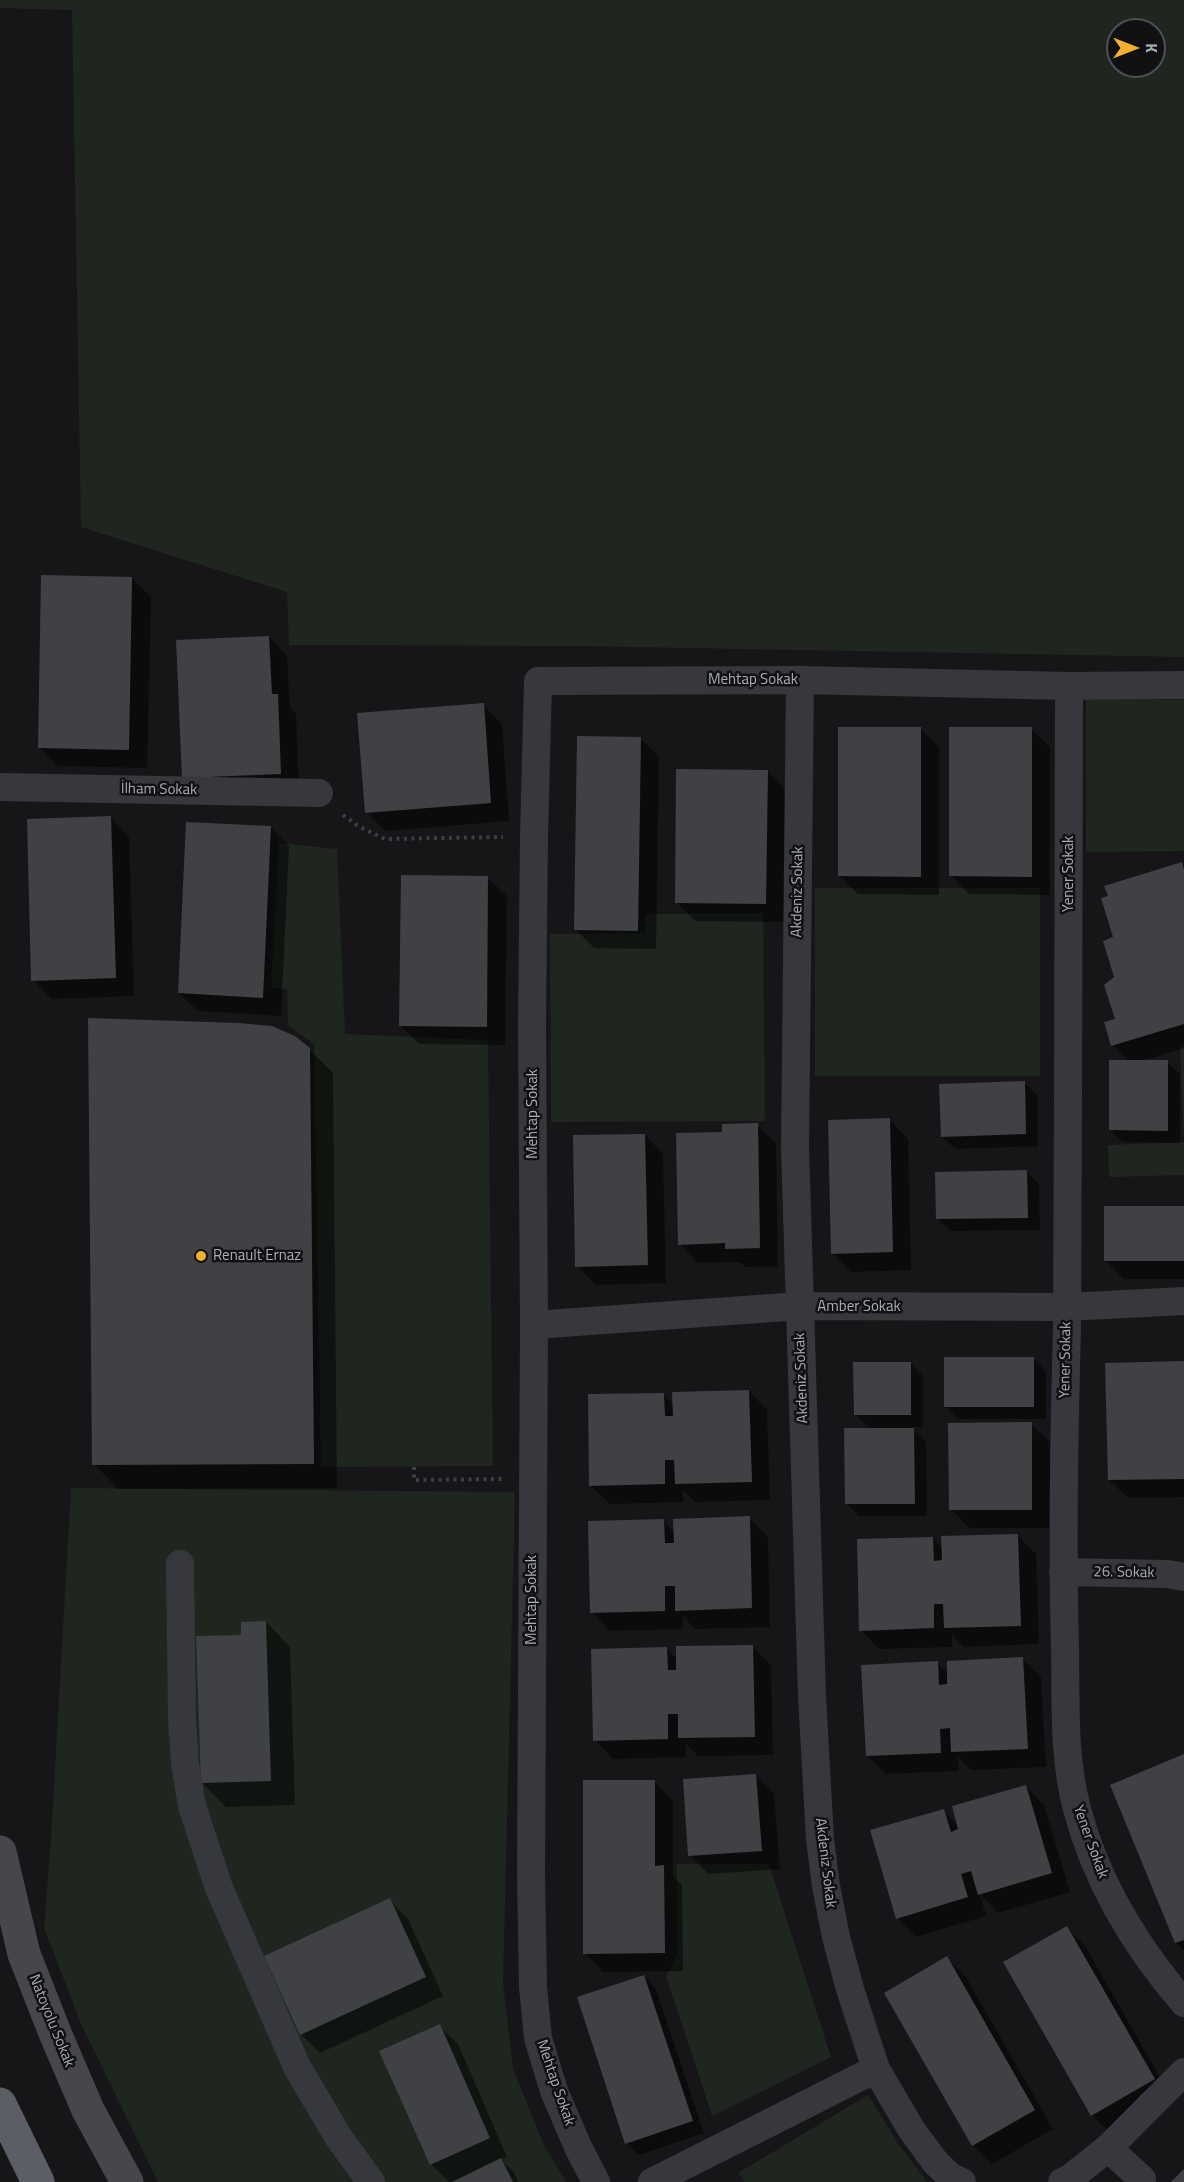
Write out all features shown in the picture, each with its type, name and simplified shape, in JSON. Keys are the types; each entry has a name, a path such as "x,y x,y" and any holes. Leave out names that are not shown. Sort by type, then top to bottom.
{"highway":[{"path":"0,2104 38,2182"}],"main road":[{"name":"Natoyolu Sokak","path":"0,1852 24,1954 88,2110 127,2182"}],"street":[{"name":"Mehtap Sokak","path":"596,2182 554,2091 538,2038 532,1987 534,1325 532,1025 538,681 800,680 1070,686 1184,685"},
{"name":"Akdeniz Sokak","path":"800,680 795,1147 812,1696 820,1839 836,1937 876,2069 911,2129 936,2163 951,2177 962,2182"},
{"name":"Yener Sokak","path":"1070,686 1067,1307 1063,1470 1066,1737 1077,1807 1087,1842 1100,1872 1126,1924 1184,2003"},
{"name":"İlham Sokak","path":"0,787 319,793"},
{"name":"Amber Sokak","path":"534,1325 800,1306 1067,1307 1184,1301"},
{"path":"180,1564 182,1719 185,1763 192,1806 219,1888 297,2067 339,2138 371,2182"},
{"name":"26. Sokak","path":"1063,1572 1168,1574 1184,1577"},
{"path":"652,2182 876,2069"},
{"path":"1062,2182 1070,2179 1108,2148 1184,2072"},
{"path":"1108,2148 1142,2179"}],"path":[{"path":"319,793 358,826 385,839 534,836"},
{"path":"414,1467 414,1480 533,1479"}],"shaded area":[{"path":"0,0 1184,0 1184,657 577,646 289,645 287,592 81,527 72,10 0,8"},
{"path":"1086,700 1184,700 1184,851 1086,852"},
{"path":"279,843 337,849 345,1034 488,1040 493,1466 321,1467 314,1044 288,1025 287,989 271,988"},
{"path":"815,888 1040,888 1040,1076 815,1076"},
{"path":"763,913 765,1121 551,1122 550,934 645,933 645,914"},
{"path":"1184,1044 1184,1142 1180,1047"},
{"path":"1184,1142 1184,1175 1109,1177 1108,1145"},
{"path":"71,1488 515,1492 503,1983 513,2069 544,2145 566,2182 158,2182 81,2024 44,1928"},
{"path":"677,1864 769,1864 831,2057 712,2116 666,1976 677,1955"},
{"path":"868,2095 897,2142 927,2182 745,2182 738,2173"}],"building":[{"path":"41,575 132,577 129,750 38,748"},
{"path":"269,636 272,694 278,694 281,774 182,778 176,640"},
{"path":"484,703 491,803 365,813 357,713"},
{"path":"838,727 921,727 921,877 838,876"},
{"path":"949,727 1032,727 1032,877 949,876"},
{"path":"577,736 641,737 638,931 574,930"},
{"path":"676,769 768,770 766,904 675,903"},
{"path":"111,816 116,978 31,981 27,819"},
{"path":"186,822 271,826 263,998 178,993"},
{"path":"1182,862 1184,870 1184,1024 1111,1046 1104,1022 1115,1019 1104,985 1114,977 1103,941 1113,937 1101,898 1108,896 1104,886"},
{"path":"401,875 488,876 487,1027 399,1026"},
{"name":"Renault Ernaz","path":"88,1018 272,1026 295,1036 310,1048 314,1464 92,1465"},
{"path":"1109,1060 1168,1060 1168,1131 1109,1130"},
{"path":"1025,1081 1026,1134 941,1137 939,1084"},
{"path":"890,1118 893,1252 831,1254 828,1120"},
{"path":"758,1123 760,1248 725,1249 725,1243 678,1245 676,1133 722,1132 722,1124"},
{"path":"645,1134 648,1265 575,1267 573,1135"},
{"path":"1027,1170 1028,1218 936,1219 935,1172"},
{"path":"1104,1206 1184,1206 1184,1261 1104,1261"},
{"path":"944,1357 1034,1357 1034,1407 944,1407"},
{"path":"1184,1361 1184,1479 1108,1480 1105,1363"},
{"path":"853,1362 911,1362 911,1415 854,1415"},
{"path":"749,1390 752,1482 675,1484 674,1460 665,1460 665,1484 589,1486 588,1394 664,1393 665,1416 673,1416 672,1392"},
{"path":"1032,1422 1032,1510 949,1510 948,1423"},
{"path":"844,1428 914,1428 915,1504 845,1504"},
{"path":"750,1516 752,1608 675,1611 675,1586 665,1586 665,1611 590,1613 588,1521 664,1519 665,1543 674,1543 673,1519"},
{"path":"1018,1534 1021,1626 944,1628 943,1604 934,1604 934,1628 859,1631 857,1539 933,1537 934,1561 942,1560 941,1536"},
{"path":"266,1621 271,1781 201,1783 196,1636 241,1635 241,1622"},
{"path":"753,1645 755,1737 678,1738 678,1714 668,1714 668,1739 593,1741 591,1649 667,1647 668,1670 676,1670 676,1646"},
{"path":"1023,1657 1028,1749 951,1752 950,1728 940,1729 941,1753 866,1756 861,1665 938,1661 939,1685 947,1684 947,1661"},
{"path":"1184,1754 1184,1940 1175,1943 1110,1785"},
{"path":"756,1774 762,1851 688,1856 683,1779"},
{"path":"583,1780 655,1780 655,1866 664,1865 665,1953 583,1954"},
{"path":"1026,1785 1052,1873 978,1895 971,1871 961,1874 968,1897 896,1919 870,1830 944,1809 951,1832 958,1829 952,1806"},
{"path":"390,1898 426,1977 300,2035 264,1956"},
{"path":"1067,1926 1155,2079 1091,2116 1003,1962"},
{"path":"947,1956 1035,2110 972,2146 884,1993"},
{"path":"644,1975 693,2121 625,2144 577,1997"},
{"path":"440,2024 490,2138 430,2165 379,2051"},
{"path":"501,2158 513,2182 452,2182"},
{"path":"1184,2169 1184,2182 1171,2182"}],"place":[{"name":"Renault Ernaz","path":"201,1256"}]}
